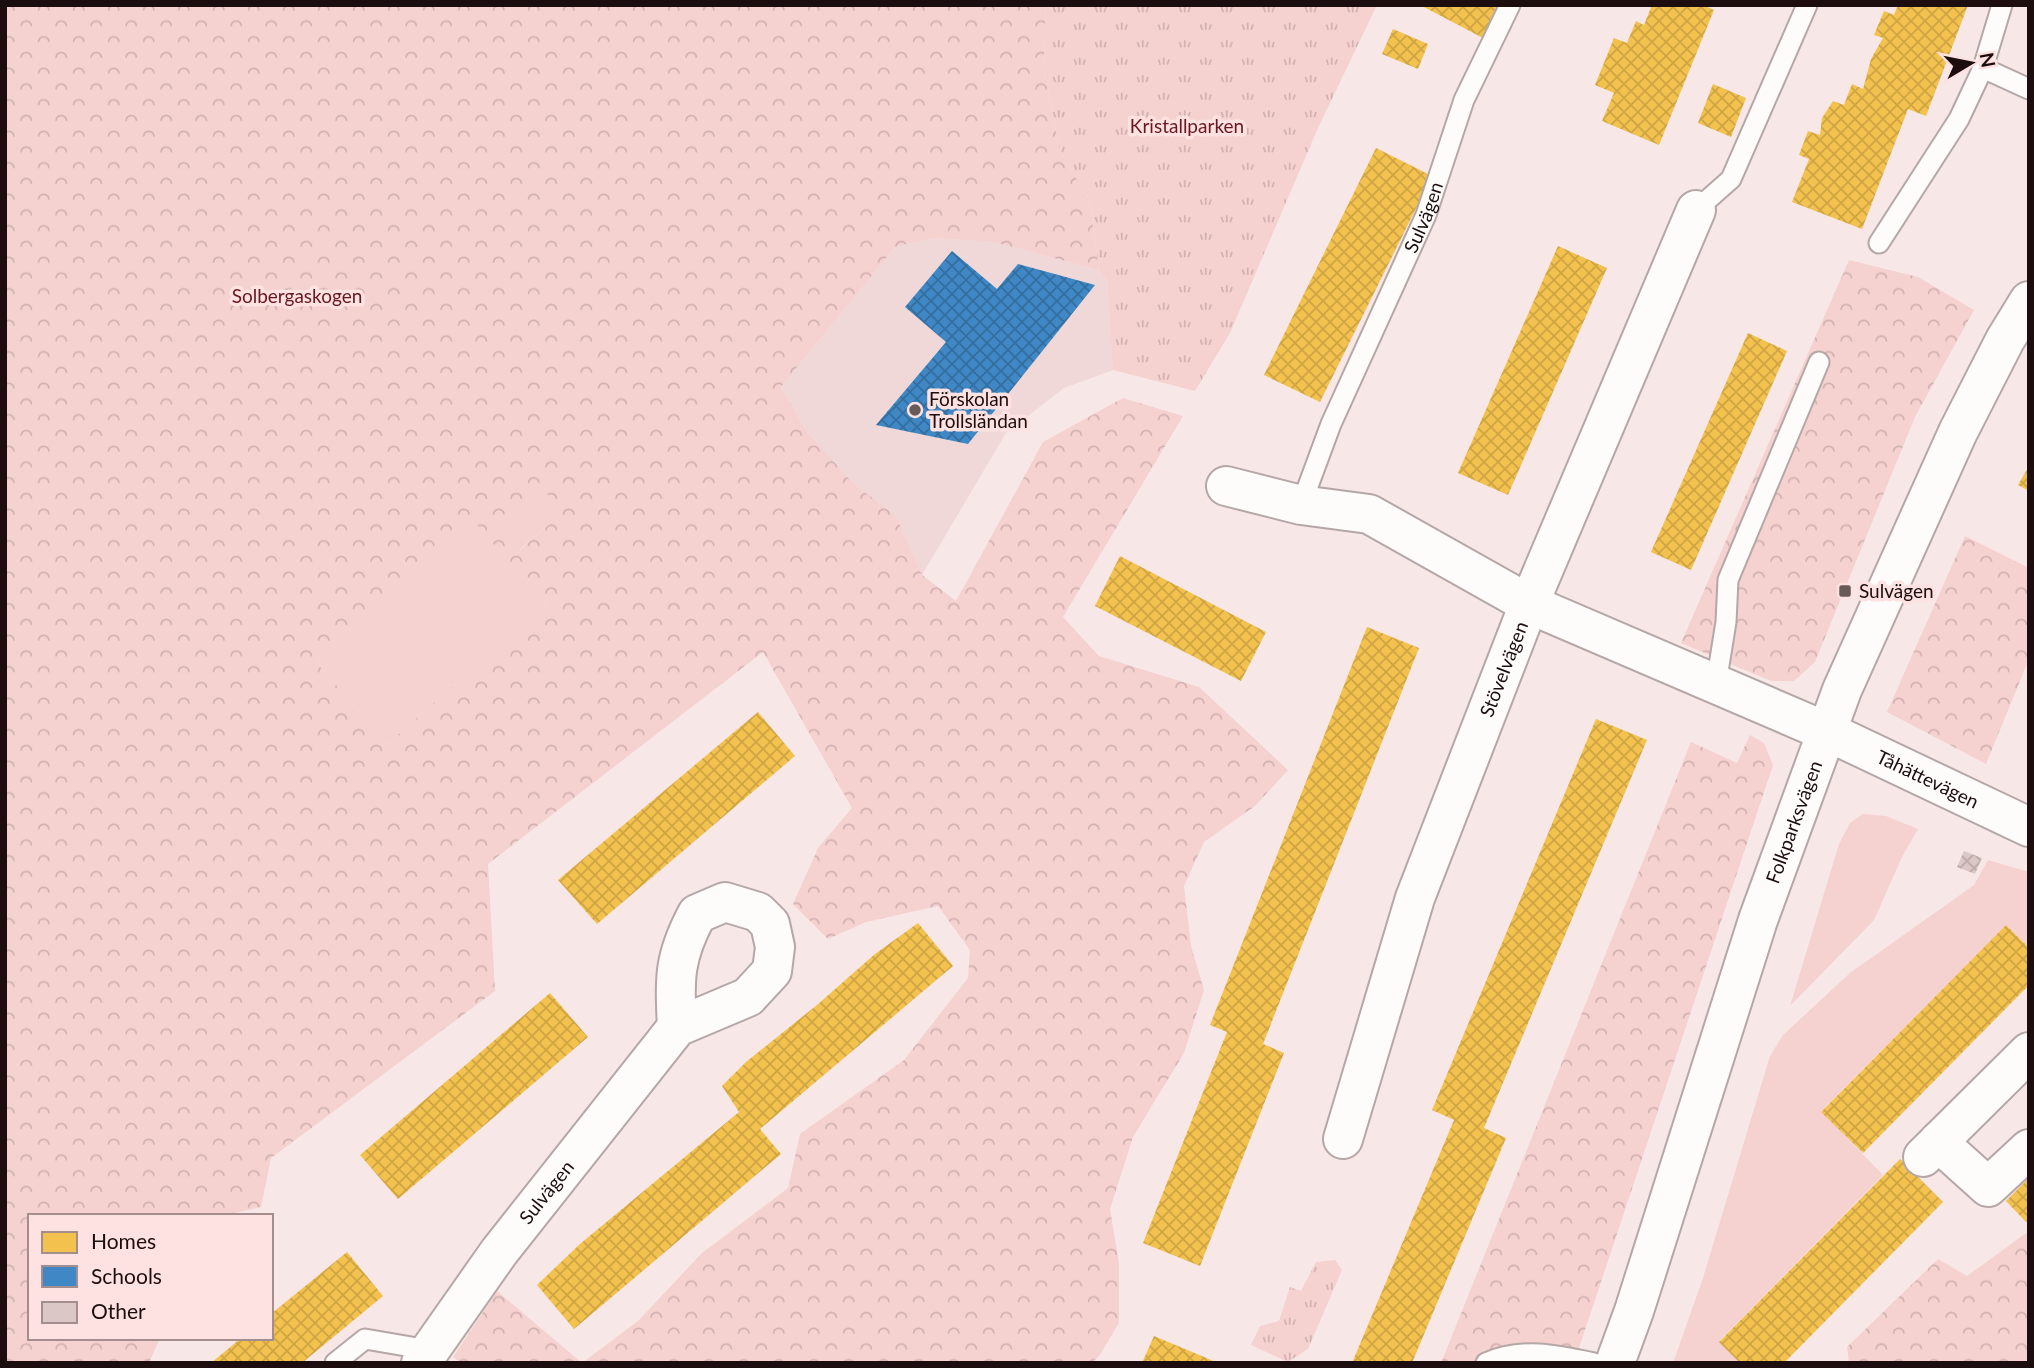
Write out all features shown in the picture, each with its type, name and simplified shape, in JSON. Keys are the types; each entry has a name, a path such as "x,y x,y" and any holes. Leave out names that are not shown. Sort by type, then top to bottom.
{"street":[{"name":"Stövelvägen","path":"1343,1139 1415,898 1529,604 1696,211"},
{"name":"Folkparksvägen","path":"1615,1363 1634,1311 1758,920 1847,678 1958,432 2005,340 2029,301"},
{"path":"1226,486 1301,505 1368,514 1529,604 1826,732"},
{"name":"Tåhättevägen","path":"1826,732 2029,827"},
{"name":"Sulvägen","path":"425,1356 499,1252 677,1027"},
{"path":"2029,1052 1931,1149 1988,1188 2029,1149"}],"lane":[{"name":"Sulvägen","path":"1301,505 1331,424 1426,215 1464,100 1510,5"},
{"path":"1696,211 1731,179 1807,5"},
{"path":"1879,243 1959,119 1983,68 2002,5"},
{"path":"1983,68 2029,89"},
{"path":"1716,684 1726,622 1728,580 1819,362"},
{"path":"335,1363 365,1339 425,1356"},
{"path":"1486,1363 1499,1357 1528,1353 1556,1354 1594,1363"}],"shaded area":[{"name":"Förskolan Trollsländan","path":"932,238 994,242 1099,270 1107,281 1113,370 1064,388 1006,433 922,575 896,516 853,483 807,432 781,387 895,247"}],"green space":[{"name":"Solbergaskogen","path":"5,5 1046,5 1044,71 1060,150 1090,202 1099,270 994,242 932,238 895,247 781,387 807,432 853,483 896,516 922,575 956,601 1043,442 1123,398 1183,416 1063,617 1099,656 1199,687 1288,770 1255,806 1204,842 1184,886 1191,946 1204,990 1184,1053 1133,1137 1110,1209 1119,1264 1119,1323 1099,1356 1092,1363 582,1363 638,1321 702,1253 788,1188 800,1134 904,1060 968,978 970,950 938,906 866,922 828,939 793,904 818,848 852,808 763,652 488,864 495,991 271,1158 261,1207 230,1214 28,1214 28,1340 159,1340 149,1363 5,1363","holes":["542,488 563,512 520,550 499,526","477,525 546,605 387,744 317,663"]},
{"name":"Kristallparken","path":"1046,5 1377,5 1318,128 1230,333 1195,391 1113,370 1107,281 1099,270 1090,202 1060,150 1044,71"},
{"path":"1849,260 1918,277 1974,310 1915,417 1815,662 1794,681 1771,681 1681,643"},
{"path":"543,487 564,512 519,550 498,526"},
{"path":"477,524 546,605 387,744 317,663"},
{"path":"1965,536 2029,568 2029,659 1986,764 1887,712"},
{"path":"1750,735 1764,743 1773,765 1574,1363 1441,1363 1691,742 1737,763"},
{"path":"1863,814 1886,816 1918,829 1902,857 1874,920 1790,1006 1839,844 1850,823"},
{"path":"1988,860 2029,872 2029,948 2006,925 1821,1111 1883,1175 1719,1341 1740,1363 1673,1363 1703,1278 1770,1056 1783,1035 1850,973 1974,885"},
{"path":"2029,1231 2029,1363 1849,1363 1847,1347 1938,1259 1967,1276"},
{"path":"1335,1260 1342,1270 1308,1349 1288,1362 1251,1345 1260,1326 1279,1321 1290,1287 1301,1291 1316,1262"},
{"path":"497,1291 582,1363 462,1363 453,1357"}],"building: Homes":[{"path":"1420,5 1497,5 1483,38"},
{"path":"1652,5 1703,5 1714,10 1659,145 1602,121 1614,93 1595,85 1614,38 1627,43 1636,21 1644,25"},
{"path":"1898,5 1968,5 1926,116 1908,109 1862,229 1792,202 1809,159 1799,155 1808,131 1820,135 1822,118 1833,101 1844,105 1852,84 1863,89 1871,59 1883,38 1874,35 1884,11 1894,15"},
{"path":"1393,29 1428,44 1418,69 1382,54"},
{"path":"1713,84 1746,98 1731,137 1698,123"},
{"path":"1376,148 1432,176 1320,402 1264,375"},
{"path":"1558,246 1607,268 1508,495 1458,473"},
{"path":"1748,333 1787,351 1691,570 1651,552"},
{"path":"2029,466 2029,491 2018,485"},
{"path":"1120,556 1266,632 1241,681 1095,606"},
{"path":"1367,627 1419,648 1263,1044 1284,1053 1200,1266 1143,1243 1227,1032 1210,1025"},
{"path":"758,712 795,756 597,924 558,880"},
{"path":"1596,719 1647,740 1484,1128 1506,1138 1412,1363 1352,1363 1454,1120 1432,1110"},
{"path":"918,923 953,966 760,1129 781,1154 574,1329 537,1285 580,1244 739,1112 722,1086 746,1062 875,954"},
{"path":"2006,925 2029,948 2029,985 1863,1153 1821,1112"},
{"path":"550,993 588,1037 398,1199 360,1155"},
{"path":"1900,1159 1943,1202 1784,1363 1740,1363 1719,1342"},
{"path":"2029,1178 2029,1219 2026,1222 2006,1201"},
{"path":"347,1252 383,1296 302,1363 211,1363 239,1340 273,1340 273,1312"},
{"path":"1154,1336 1204,1357 1218,1363 1142,1363"}],"building: Schools":[{"path":"952,251 997,289 1018,264 1095,285 968,444 876,425 946,342 905,307"}],"building: Other":[{"path":"1964,851 1982,858 1975,874 1957,867"}],"place":[{"name":"Förskolan Trollsländan","path":"915,410"},
{"name":"Sulvägen","path":"1845,591"}]}
